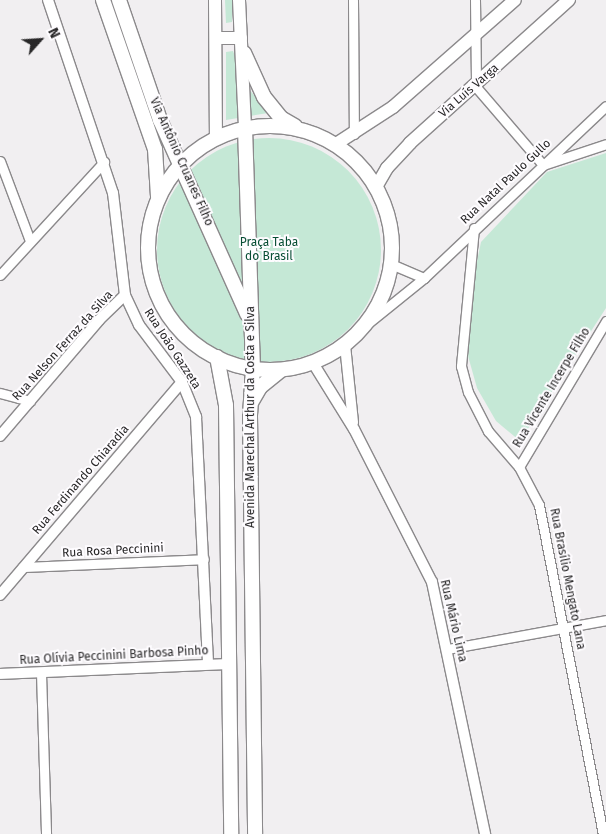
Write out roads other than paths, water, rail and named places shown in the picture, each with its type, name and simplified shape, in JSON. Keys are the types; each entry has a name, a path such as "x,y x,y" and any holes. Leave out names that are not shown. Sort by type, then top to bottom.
{"main road":[{"name":"Via Antônio Cruanes Filho","path":"102,0 155,149 158,199"},
{"name":"Via Antônio Cruanes Filho","path":"119,0 168,137 251,321"},
{"path":"215,0 216,138"},
{"name":"Avenida Marechal Arthur da Costa e Silva","path":"239,0 241,38 244,53 253,369 251,401 255,834"},
{"path":"336,144 393,107 515,0"},
{"name":"Via Luís Varga","path":"376,187 388,168 410,143 476,87 569,0"},
{"path":"216,38 241,38"},
{"path":"244,53 264,97 281,118 336,144 365,171 376,187 390,225 391,264 386,288 362,328 344,345 313,362 281,370 253,369 217,357 184,333 160,299 153,280 149,246 158,199 181,164 198,149 216,138 246,128 274,125 303,130"},
{"path":"168,137 181,146 198,149"},
{"name":"Avenida Marechal Arthur da Costa e Silva","path":"217,357 226,405 231,834"},
{"path":"251,401 260,387 281,370"},
{"path":"229,679 253,679"}],"street":[{"name":"Rua João Gazzeta","path":"48,0 113,193 125,295 139,325 182,382 196,417 208,664"},
{"path":"353,0 354,134"},
{"path":"475,0 476,87 543,165 606,144"},
{"name":"Rua Natal Paulo Gullo","path":"362,328 424,278 474,228 606,106"},
{"path":"0,161 30,241"},
{"path":"0,275 104,162"},
{"name":"Rua Brasílio Mengato Lana","path":"474,228 461,366 468,392 488,431 519,467 539,505 603,834"},
{"path":"391,264 424,278"},
{"name":"Rua Nelson Ferraz da Silva","path":"0,436 99,320 125,295"},
{"name":"Rua Vicente Incerpe Filho","path":"519,467 606,321"},
{"name":"Rua Mário Lima","path":"344,345 354,429"},
{"name":"Rua Mário Lima","path":"313,362 354,429 426,566 439,605 485,834"},
{"name":"Rua Ferdinando Chiaradia","path":"0,594 182,382"},
{"path":"0,393 30,401"},
{"name":"Rua Rosa Peccinini","path":"23,567 204,559"},
{"path":"447,649 606,620"},
{"name":"Rua Olívia Peccinini Barbosa Pinho","path":"0,674 229,664"},
{"path":"41,673 46,834"}],"park label":[{"name":"Praça Taba do Brasil","path":"269,250"}]}
